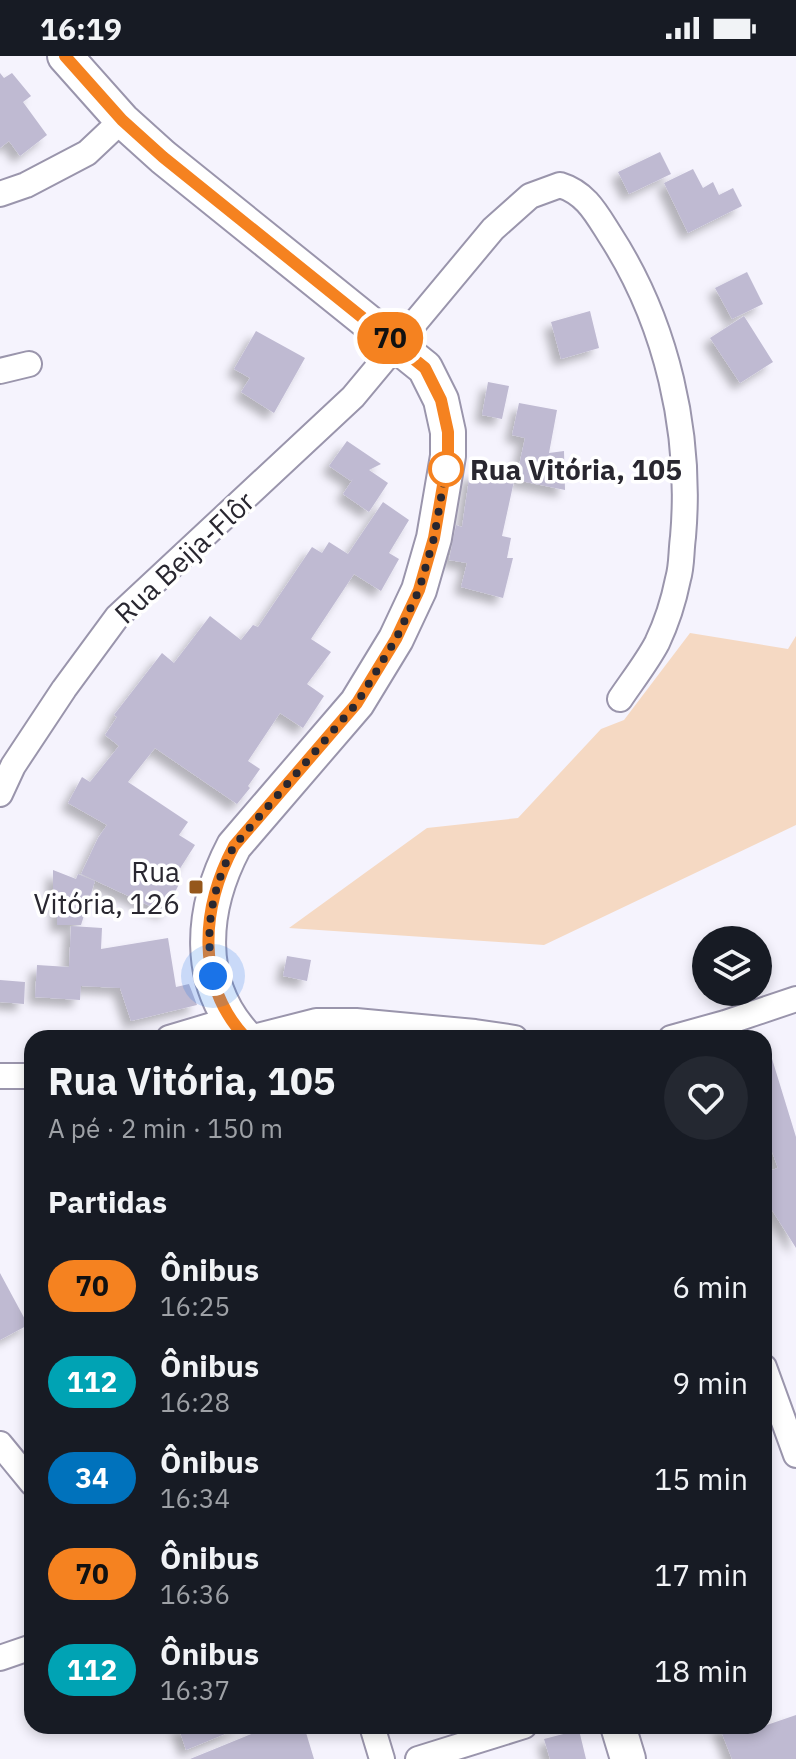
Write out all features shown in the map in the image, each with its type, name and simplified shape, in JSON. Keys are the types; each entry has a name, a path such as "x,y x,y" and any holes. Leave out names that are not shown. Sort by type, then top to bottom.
{"street":[{"path":"65,56 122,120 163,157 425,368 441,400 448,432 448,456 434,538 419,590 396,639 357,703 234,846 220,873 208,930 216,992 241,1030"},
{"path":"0,194 26,185 87,153 122,120"},
{"name":"Rua Beija-Flôr","path":"0,794 13,766 117,617 342,407 493,229 530,196 560,185 582,195 591,206 642,293 661,343 685,461 679,578 657,643 620,699"},
{"path":"0,371 29,364"},
{"path":"700,1030 796,999"},
{"path":"255,1030 316,1021 356,1021 453,1030"},
{"path":"0,1076 24,1076"},
{"path":"772,1389 796,1455"},
{"path":"0,1444 24,1473"},
{"path":"0,1658 24,1650"},
{"path":"374,1734 382,1759"},
{"path":"418,1759 498,1734"},
{"path":"620,1734 628,1759"}],"shaded area":[{"path":"690,633 788,649 796,636 796,825 544,945 289,928 427,828 518,818 601,729 624,720"}],"building":[{"path":"0,73 4,78 12,73 31,96 23,102 47,135 20,156 9,141 0,148"},
{"path":"660,152 671,174 629,194 618,172"},
{"path":"693,169 703,188 713,182 719,195 733,188 742,206 688,233 664,183"},
{"path":"747,272 763,304 732,319 715,288"},
{"path":"590,311 599,348 561,359 551,322"},
{"path":"744,316 773,362 740,383 710,338"},
{"path":"256,331 305,358 274,413 241,392 250,378 234,369"},
{"path":"488,382 509,386 502,419 482,415"},
{"path":"519,403 557,410 549,453 564,451 565,490 516,480 525,438 512,435"},
{"path":"347,441 381,464 369,470 388,483 369,512 343,494 353,479 351,481 329,466"},
{"path":"470,472 514,481 502,536 511,538 507,558 513,558 503,598 461,587 467,563 449,560 456,525 462,527"},
{"path":"383,502 409,520 389,553 399,559 381,591 354,574 311,639 331,652 307,684 324,696 303,728 280,713 248,761 260,769 237,804 155,748 128,782 188,822 179,835 195,845 172,881 179,884 165,913 81,874 107,825 68,803 82,777 90,782 119,746 105,735 117,717 114,715 162,653 174,663 210,616 241,640 253,625 258,627 312,547 322,553 329,542 348,554"},
{"path":"53,870 76,879 78,874 95,881 81,925 57,925"},
{"path":"71,926 102,928 101,949 168,938 176,987 189,984 197,1005 131,1021 120,988 81,986 80,1000 35,997 37,965 69,967"},
{"path":"287,956 311,960 307,981 283,976"},
{"path":"0,980 25,982 24,1004 0,1002"},
{"path":"772,1059 796,1137 796,1248 772,1210 772,1170 778,1168 772,1152"},
{"path":"0,1273 24,1318 24,1327 0,1340"},
{"path":"796,1715 796,1759 732,1759 722,1734 772,1734 772,1723"},
{"path":"181,1734 225,1734 186,1750"},
{"path":"251,1734 306,1734 314,1759 190,1759"},
{"path":"580,1734 586,1759 550,1759 544,1739"}],"bus line":[{"name":"70","path":"65,56 122,120 163,157 425,368 441,400 448,432 448,456 434,538 419,590 396,639 357,703 234,846 220,873 208,930 210,959 216,992 229,1020 238,1030"}],"place":[{"name":"Rua Vitória, 105","path":"446,469"},
{"name":"Rua Vitória, 126","path":"196,887"}],"route":[{"path":"213,976 208,930 220,873 234,846 357,703 396,639 419,590 434,538 446,469"}]}
